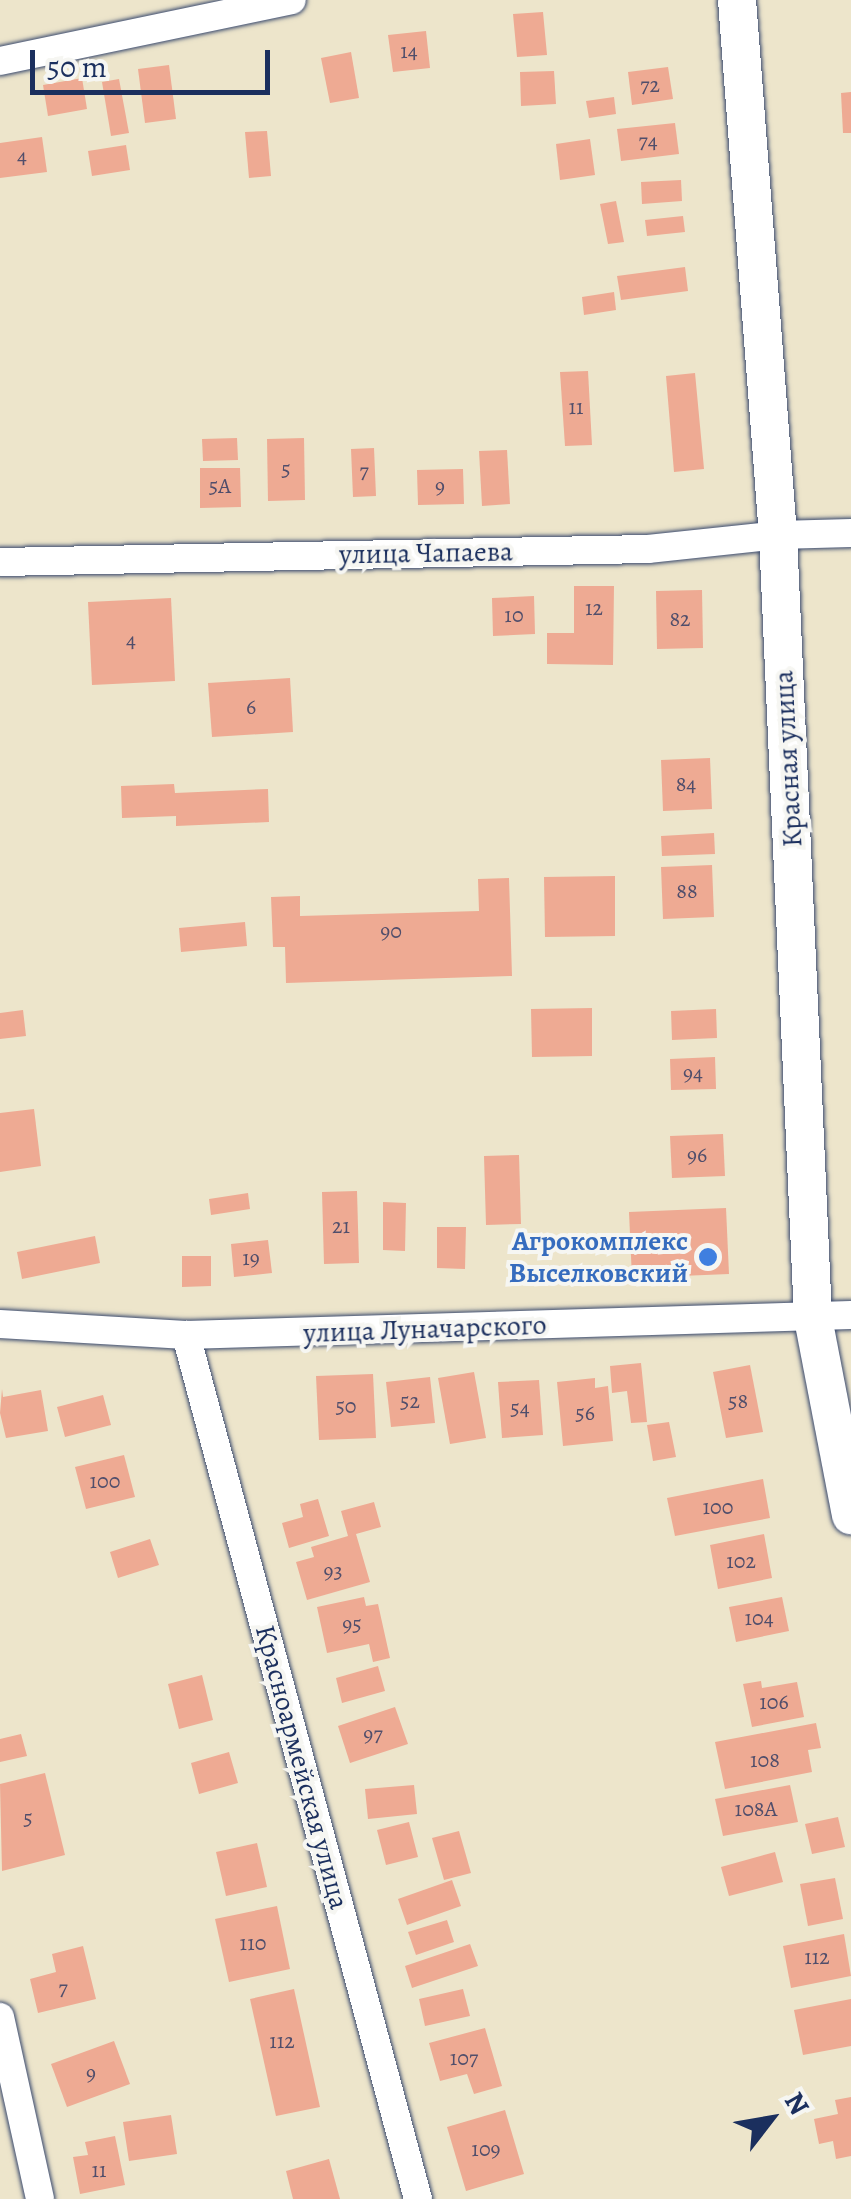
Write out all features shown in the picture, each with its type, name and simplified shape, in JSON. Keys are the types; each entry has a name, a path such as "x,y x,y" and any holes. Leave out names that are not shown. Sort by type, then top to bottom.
{"main road":[{"name":"Красная улица","path":"738,0 778,535 812,1318 851,1515"}],"street":[{"path":"0,62 292,0"},
{"name":"улица Чапаева","path":"0,562 648,549 778,535 851,534"},
{"name":"улица Луначарского","path":"0,1324 186,1335 851,1315"},
{"name":"Красноармейская улица","path":"186,1335 418,2199"},
{"path":"0,2017 40,2199"}],"building":[{"path":"543,12 547,55 517,57 513,14"},
{"path":"426,31 430,68 393,72 388,35"},
{"path":"351,52 359,98 330,103 321,58"},
{"path":"169,65 176,119 145,123 138,69"},
{"path":"668,67 673,99 632,105 628,72"},
{"path":"554,71 556,104 521,106 520,72"},
{"path":"82,78 87,109 48,116 43,85"},
{"path":"119,79 129,133 111,136 102,82"},
{"path":"851,92 851,133 843,133 841,93"},
{"path":"614,97 616,114 589,118 586,101"},
{"path":"675,123 679,154 621,161 617,129"},
{"path":"267,131 271,176 249,178 245,132"},
{"path":"42,137 47,172 0,178 0,143"},
{"path":"590,139 595,175 560,180 556,144"},
{"path":"126,145 130,170 92,176 88,151"},
{"path":"681,180 682,201 642,204 641,182"},
{"path":"616,201 624,242 608,244 600,204"},
{"path":"683,216 685,232 647,236 645,220"},
{"path":"685,267 688,291 621,300 617,276"},
{"path":"614,292 616,310 584,315 582,297"},
{"path":"588,371 592,445 565,446 560,372"},
{"path":"695,373 704,469 674,472 666,376"},
{"path":"237,438 238,460 203,461 202,439"},
{"path":"304,438 305,500 268,501 267,439"},
{"path":"374,448 376,496 353,497 351,449"},
{"path":"507,450 510,504 482,506 479,451"},
{"path":"200,468 240,468 241,507 200,508"},
{"path":"463,469 464,504 418,505 417,470"},
{"path":"574,586 614,586 613,665 547,664 547,633 574,633"},
{"path":"702,590 703,648 657,649 656,591"},
{"path":"534,596 535,634 493,636 492,598"},
{"path":"171,598 175,681 92,685 88,602"},
{"path":"290,678 293,732 212,737 208,683"},
{"path":"710,758 712,809 663,811 661,760"},
{"path":"174,784 175,793 268,789 269,822 176,826 176,816 122,818 121,786"},
{"path":"714,833 715,854 662,856 661,836"},
{"path":"712,865 714,917 663,919 661,867"},
{"path":"615,876 615,936 545,937 544,877"},
{"path":"509,878 512,976 286,983 285,947 273,947 271,897 300,896 300,916 479,911 478,879"},
{"path":"245,922 247,946 181,952 179,928"},
{"path":"592,1008 592,1056 532,1057 531,1009"},
{"path":"716,1009 717,1038 672,1040 671,1011"},
{"path":"23,1010 26,1036 0,1039 0,1013"},
{"path":"715,1057 716,1089 671,1090 670,1059"},
{"path":"34,1109 41,1166 0,1172 0,1113"},
{"path":"723,1134 725,1176 672,1178 670,1136"},
{"path":"519,1155 521,1224 486,1225 484,1156"},
{"path":"357,1191 359,1263 324,1264 322,1192"},
{"path":"248,1193 250,1209 211,1215 209,1199"},
{"path":"383,1202 406,1203 405,1251 383,1250"},
{"path":"726,1208 729,1274 632,1278 629,1212"},
{"path":"437,1227 466,1227 465,1269 437,1268"},
{"path":"95,1236 100,1263 22,1279 17,1252"},
{"path":"268,1240 272,1273 234,1277 231,1244"},
{"path":"182,1256 211,1256 211,1286 182,1287"},
{"path":"641,1363 647,1422 631,1423 627,1391 612,1393 610,1366"},
{"path":"750,1365 763,1432 726,1438 713,1372"},
{"path":"474,1372 486,1438 450,1444 438,1378"},
{"path":"373,1374 376,1438 319,1440 316,1376"},
{"path":"430,1377 435,1423 391,1427 386,1382"},
{"path":"595,1378 595,1388 608,1386 613,1441 563,1446 557,1382"},
{"path":"539,1380 543,1435 502,1438 498,1382"},
{"path":"2,1389 3,1397 41,1390 48,1431 6,1438 0,1413"},
{"path":"103,1395 111,1425 65,1437 57,1407"},
{"path":"669,1422 676,1457 653,1461 647,1425"},
{"path":"124,1455 135,1497 86,1509 75,1467"},
{"path":"763,1479 770,1518 675,1536 667,1498"},
{"path":"318,1499 329,1536 289,1548 282,1523 303,1517 300,1504"},
{"path":"374,1502 381,1527 356,1534 370,1582 307,1600 296,1562 314,1557 311,1547 348,1536 341,1511"},
{"path":"764,1534 772,1578 718,1589 710,1545"},
{"path":"150,1539 159,1565 118,1578 110,1552"},
{"path":"364,1597 366,1606 378,1604 390,1658 373,1662 369,1644 327,1653 317,1607"},
{"path":"782,1597 789,1631 736,1642 729,1607"},
{"path":"378,1666 385,1691 342,1703 336,1678"},
{"path":"202,1675 213,1720 179,1729 168,1684"},
{"path":"761,1681 762,1688 797,1682 804,1717 752,1727 743,1684"},
{"path":"395,1707 408,1744 350,1763 338,1726"},
{"path":"816,1723 821,1748 808,1750 812,1772 725,1789 715,1742"},
{"path":"21,1734 27,1756 0,1762 0,1739"},
{"path":"229,1752 238,1783 199,1794 191,1763"},
{"path":"45,1773 65,1855 2,1871 0,1784"},
{"path":"414,1785 417,1814 368,1819 365,1789"},
{"path":"790,1785 798,1822 723,1836 715,1799"},
{"path":"838,1817 845,1847 812,1854 805,1824"},
{"path":"409,1822 418,1857 386,1865 377,1830"},
{"path":"459,1831 471,1873 444,1880 432,1838"},
{"path":"257,1843 267,1887 226,1896 216,1852"},
{"path":"775,1852 783,1882 729,1896 721,1867"},
{"path":"835,1878 843,1919 808,1926 800,1884"},
{"path":"452,1880 461,1906 407,1925 398,1899"},
{"path":"277,1906 290,1969 229,1982 215,1919"},
{"path":"447,1920 454,1942 416,1955 408,1932"},
{"path":"844,1934 851,1976 791,1988 783,1946"},
{"path":"470,1944 478,1966 412,1988 405,1966"},
{"path":"83,1946 96,1999 38,2013 30,1979 56,1972 52,1954"},
{"path":"294,1989 320,2107 276,2116 250,1999"},
{"path":"463,1989 470,2016 425,2026 419,1999"},
{"path":"851,1999 851,2046 803,2055 794,2010"},
{"path":"485,2028 502,2086 474,2094 467,2074 440,2081 429,2043"},
{"path":"114,2041 130,2084 67,2107 51,2064"},
{"path":"851,2097 851,2156 836,2159 833,2141 819,2144 814,2119 838,2114 835,2100"},
{"path":"505,2110 524,2174 466,2191 447,2127"},
{"path":"171,2115 177,2154 129,2161 123,2122"},
{"path":"115,2136 125,2185 80,2194 73,2157 88,2155 85,2142"},
{"path":"329,2159 340,2199 293,2199 286,2171"}],"place":[{"name":"Агрокомплекс Выселковский","path":"708,1257"}]}
